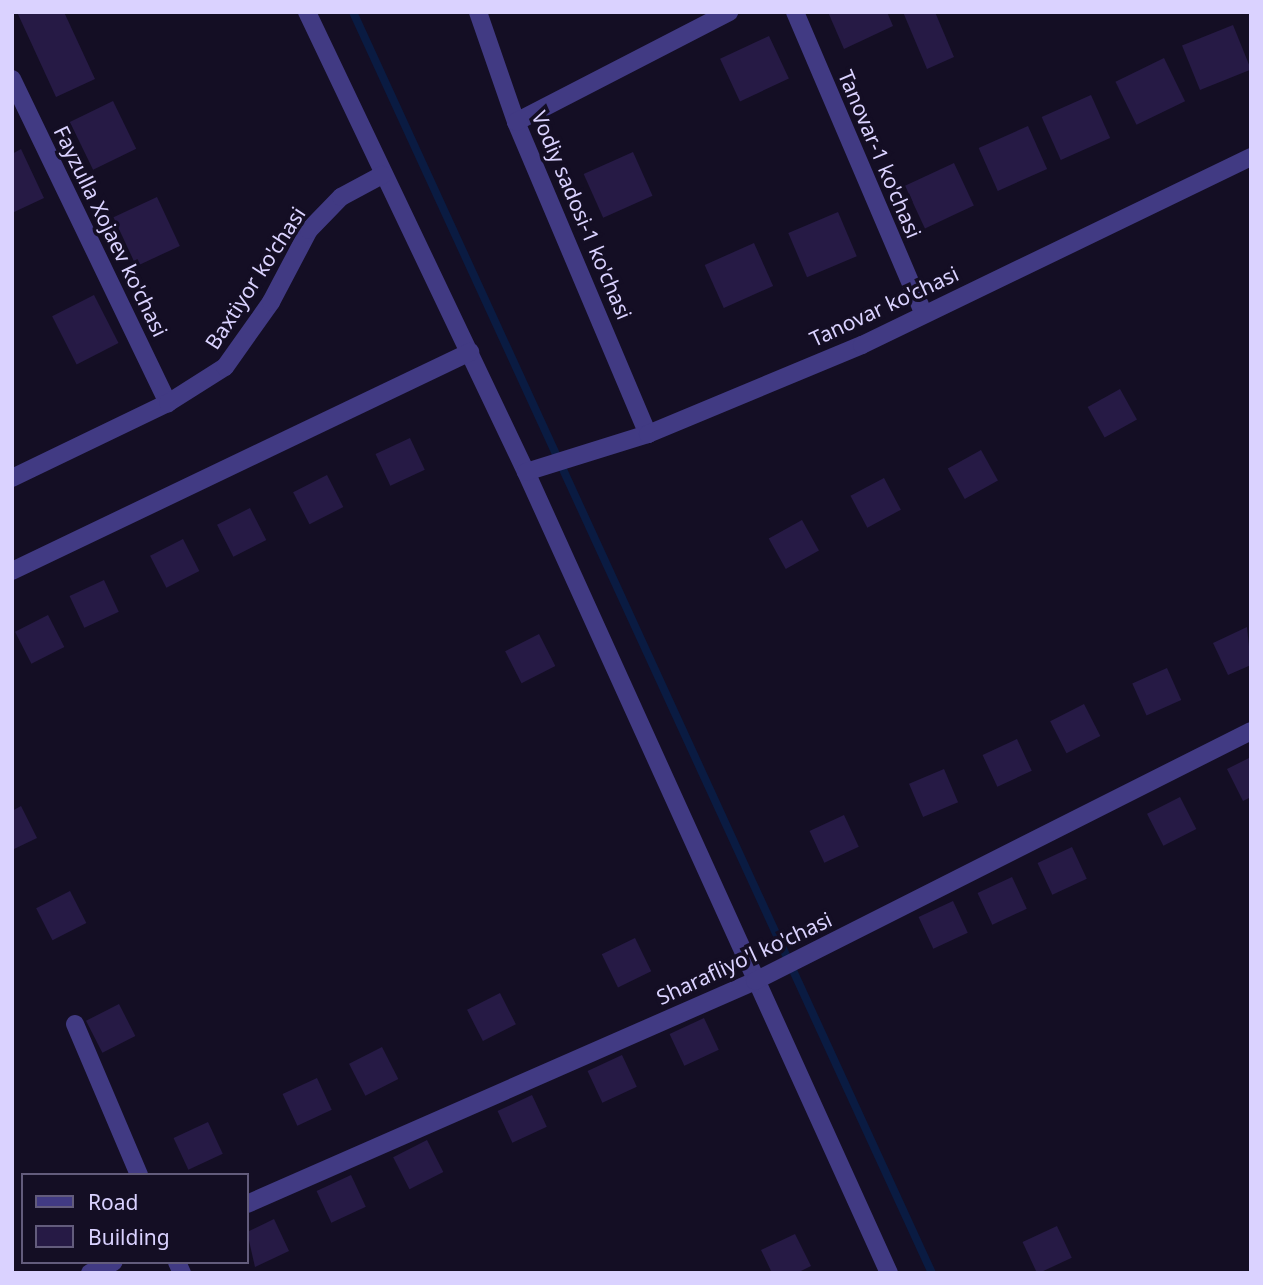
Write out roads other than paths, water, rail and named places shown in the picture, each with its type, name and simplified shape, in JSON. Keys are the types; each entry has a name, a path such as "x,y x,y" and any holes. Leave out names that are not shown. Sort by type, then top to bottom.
{"street":[{"path":"307,12 382,175 526,472 889,1273"},
{"name":"Vodiy sadosi-1 ko'chasi","path":"478,12 516,122 648,434"},
{"path":"516,122 729,12"},
{"name":"Tanovar-1 ko'chasi","path":"795,12 924,314"},
{"name":"Fayzulla Xojaev ko'chasi","path":"12,79 168,402"},
{"name":"Tanovar ko'chasi","path":"526,472 648,434 924,314 1251,157"},
{"name":"Baxtiyor ko'chasi","path":"12,478 168,402 225,367 271,302 309,230 341,197 382,175"},
{"path":"12,571 470,352"},
{"name":"Sharafliyo'l ko'chasi","path":"248,1204 755,981 1251,731"},
{"path":"75,1024 138,1173"},
{"path":"90,1273 110,1264"}],"waterway":[{"path":"353,12 932,1273"}]}
